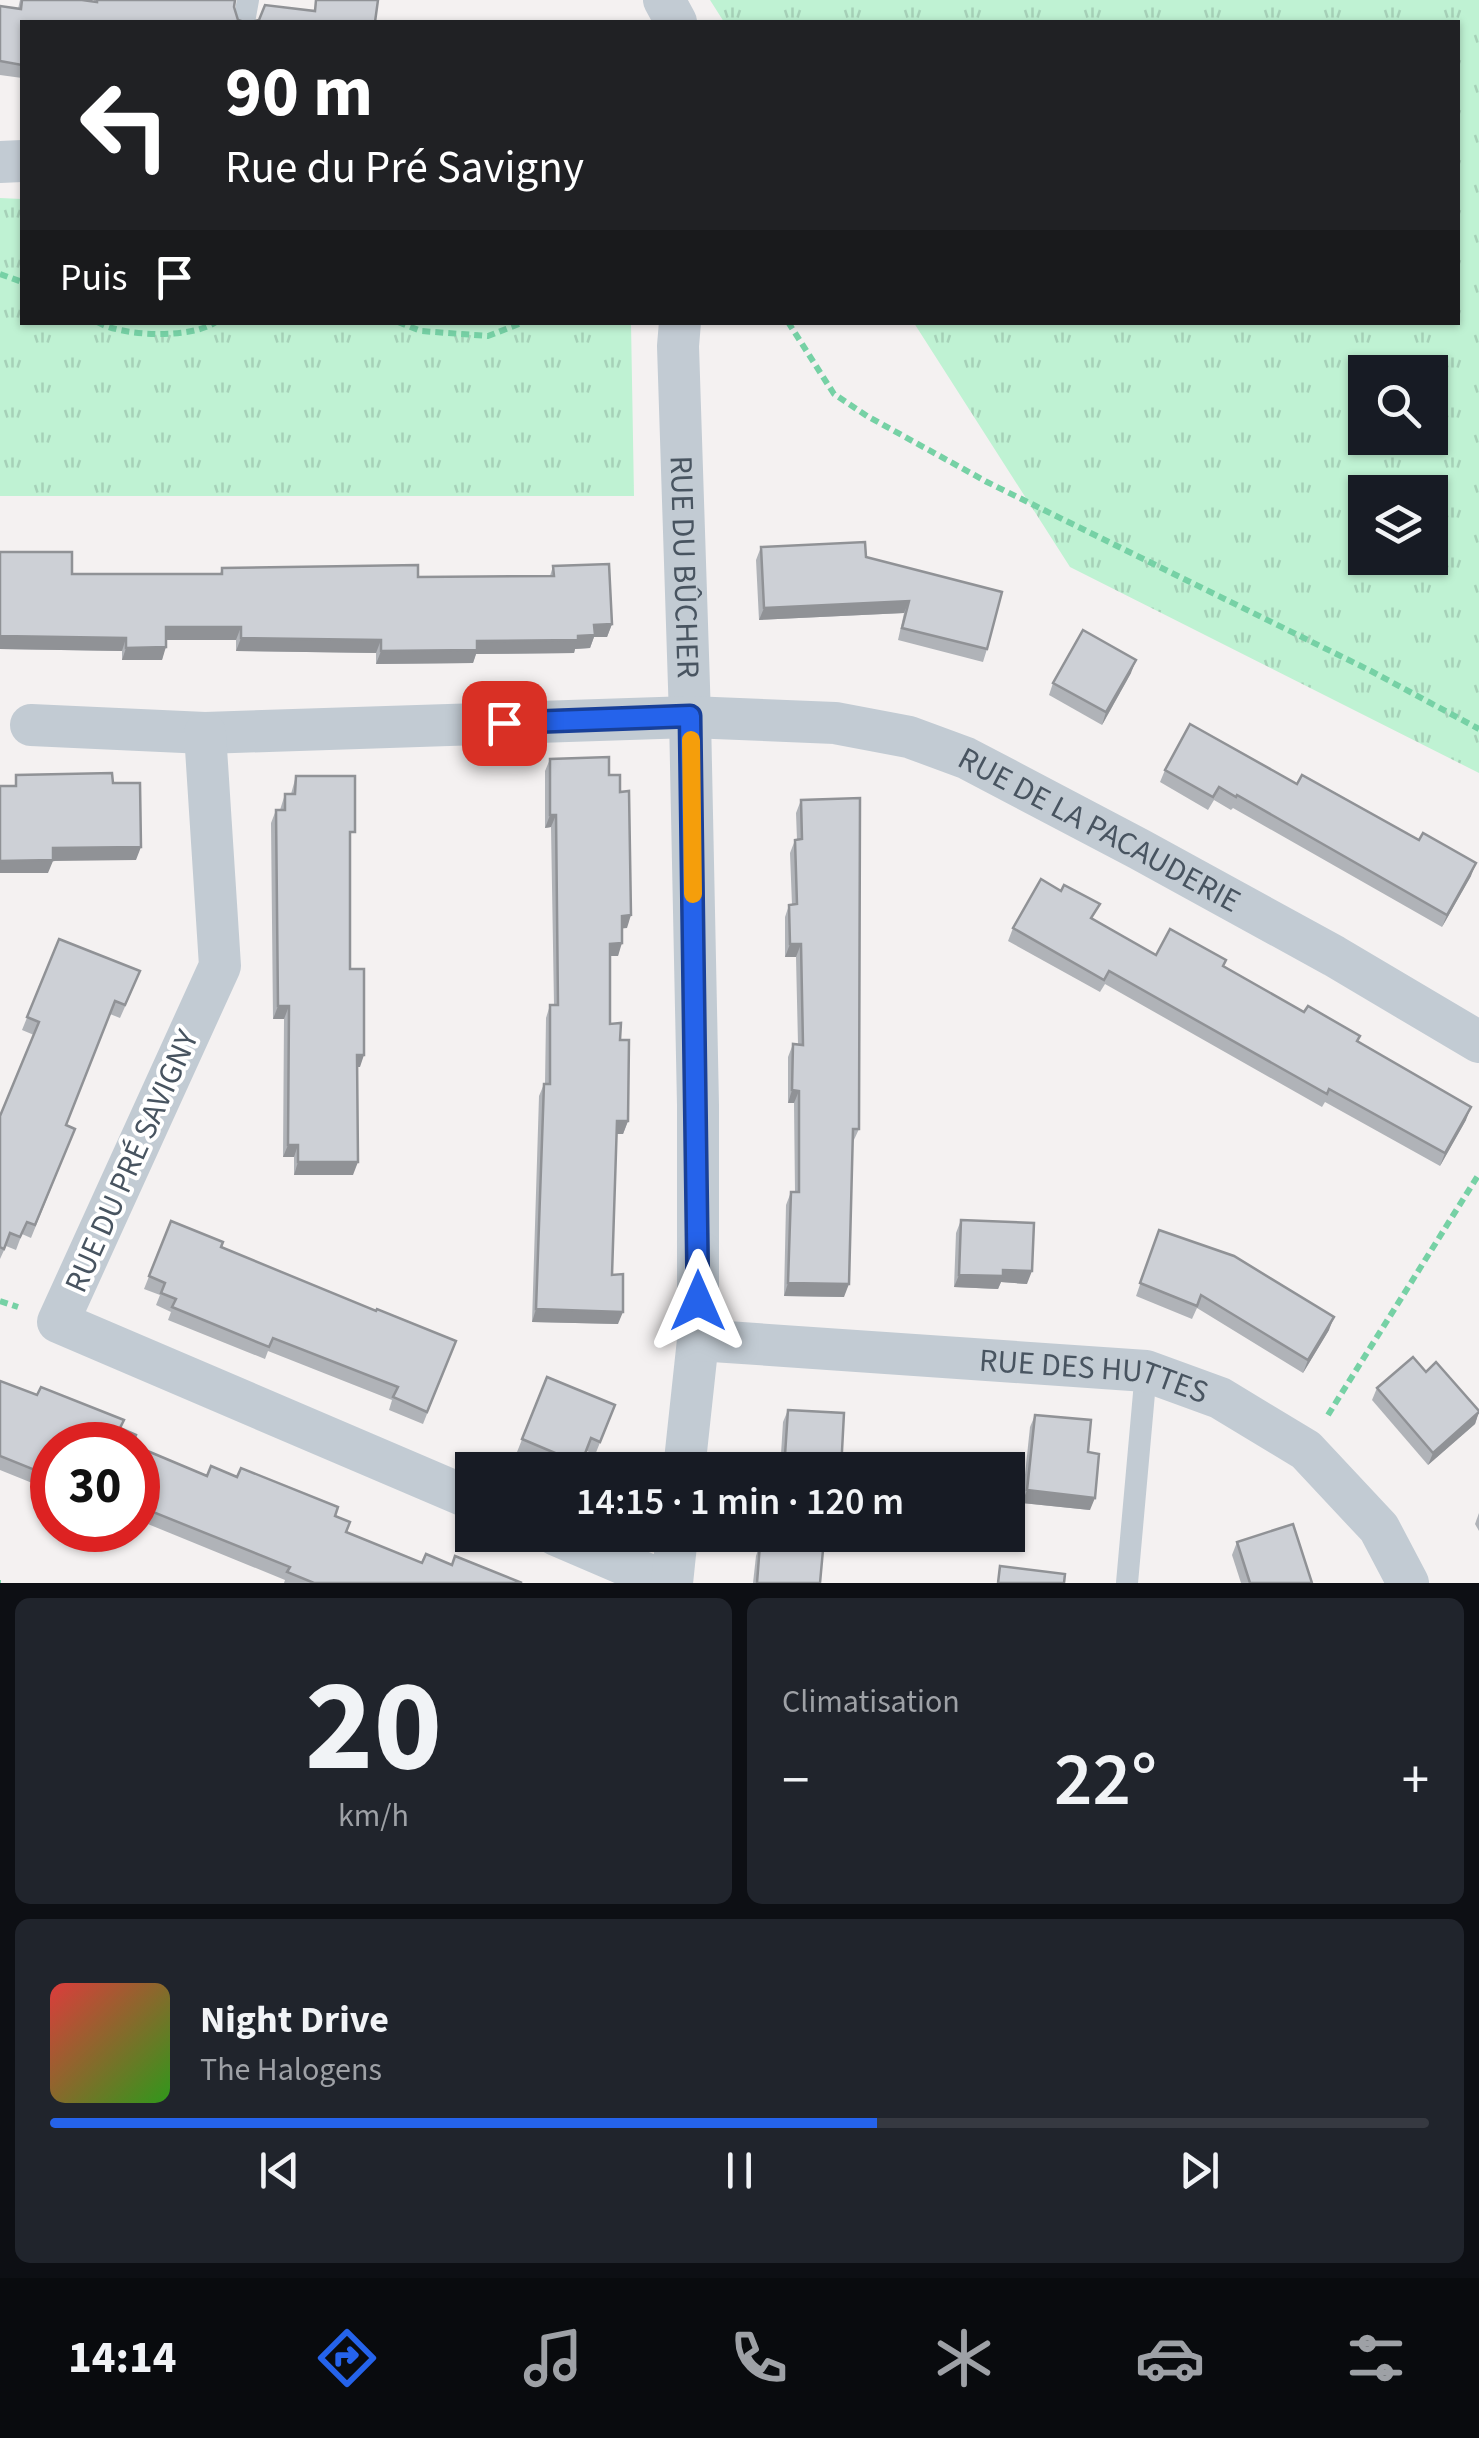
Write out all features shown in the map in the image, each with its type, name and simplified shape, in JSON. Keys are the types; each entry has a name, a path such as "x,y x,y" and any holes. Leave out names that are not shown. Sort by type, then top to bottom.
{"street":[{"name":"RUE DU BÛCHER","path":"680,325 698,1105 698,1340 686,1452"},
{"path":"31,725 205,733 690,716"},
{"name":"RUE DE LA PACAUDERIE","path":"690,716 835,722 909,737 966,758 1334,956 1479,1042"},
{"name":"RUE DU PRÉ SAVIGNY","path":"205,733 220,966 58,1322 455,1492"},
{"name":"RUE DES HUTTES","path":"698,1340 1146,1371 1220,1398 1306,1450 1379,1528 1408,1583"},
{"path":"596,1552 670,1583 675,1552"}],"lane":[{"path":"1127,1583 1146,1371"}],"path":[{"path":"102,325 157,335 212,325"},
{"path":"406,325 422,331 488,336 516,325"},
{"path":"790,325 834,394 866,416 987,482 1371,671 1479,730"},
{"path":"1306,1450 1479,1174"}],"green space":[{"path":"710,0 1479,0 1479,773 1070,567 915,325 1460,325 1460,20 723,20"},
{"path":"0,198 20,199 20,325 631,325 634,496 0,496"}],"building":[{"path":"22,0 235,0 238,20 20,20 20,65 0,61 0,6 21,9"},
{"path":"316,0 378,0 375,20 259,20 265,5 315,11"},
{"path":"865,542 866,557 1002,592 987,649 902,628 909,601 764,608 761,547"},
{"path":"0,552 72,552 72,574 222,574 222,568 418,565 418,577 554,576 553,566 609,564 612,624 594,625 595,635 578,636 578,640 477,641 477,650 381,651 381,640 241,638 241,627 166,627 166,647 126,648 126,638 0,636"},
{"path":"1083,630 1136,660 1106,712 1053,683"},
{"path":"1190,724 1297,784 1302,775 1419,840 1423,833 1476,863 1447,915 1237,795 1219,787 1213,797 1165,770"},
{"path":"609,757 609,775 620,775 620,792 629,791 631,915 622,916 622,943 610,944 610,1024 621,1023 620,1040 629,1040 628,1121 617,1121 612,1275 623,1274 623,1312 536,1309 544,1084 550,1084 550,1005 558,1005 556,815 550,815 550,759"},
{"path":"112,773 113,783 140,783 141,847 53,848 53,860 0,861 0,786 16,786 16,775"},
{"path":"296,776 355,776 355,832 350,832 350,969 364,969 364,1055 357,1055 358,1162 298,1162 298,1145 288,1145 289,1006 278,1006 276,810 285,810 285,794 295,794"},
{"path":"860,798 859,1129 853,1129 849,1284 788,1283 791,1192 799,1192 799,1091 792,1090 793,1044 803,1045 801,944 790,944 789,905 797,904 795,840 802,839 801,800"},
{"path":"1041,879 1061,891 1064,885 1100,904 1091,918 1156,955 1170,929 1226,960 1223,966 1304,1012 1308,1006 1360,1036 1357,1041 1471,1107 1445,1153 1329,1089 1327,1094 1109,971 1104,980 1013,928"},
{"path":"59,939 140,971 125,1005 115,1001 66,1125 75,1129 35,1225 27,1222 20,1237 10,1233 4,1249 0,1247 0,1116 39,1022 27,1017"},
{"path":"961,1220 1034,1223 1032,1271 1003,1270 1003,1276 959,1275"},
{"path":"171,1221 223,1242 221,1247 456,1341 427,1412 393,1397 398,1387 273,1338 269,1347 172,1307 176,1299 161,1293 165,1283 149,1276"},
{"path":"1159,1230 1234,1256 1334,1317 1308,1360 1201,1295 1197,1306 1140,1283"},
{"path":"1413,1357 1426,1372 1436,1362 1479,1411 1433,1453 1377,1388"},
{"path":"547,1377 615,1405 600,1442 591,1438 586,1452 553,1452 522,1439"},
{"path":"0,1381 37,1395 41,1387 124,1420 30,1422 30,1468 0,1456"},
{"path":"788,1410 844,1413 842,1452 785,1452"},
{"path":"1035,1415 1091,1420 1088,1452 1099,1454 1095,1498 1027,1490"},
{"path":"160,1456 207,1476 211,1466 237,1477 241,1468 338,1507 335,1516 350,1522 346,1532 422,1563 426,1554 452,1565 455,1556 522,1583 314,1583 287,1572 290,1567 160,1515"},
{"path":"1293,1524 1312,1583 1250,1583 1237,1542"},
{"path":"759,1552 823,1552 820,1583 757,1583"},
{"path":"1000,1566 1065,1574 1064,1583 998,1583"}],"slow traffic":[{"path":"691,740 693,894"}],"route":[{"path":"504,723 690,716 698,1301"}]}
